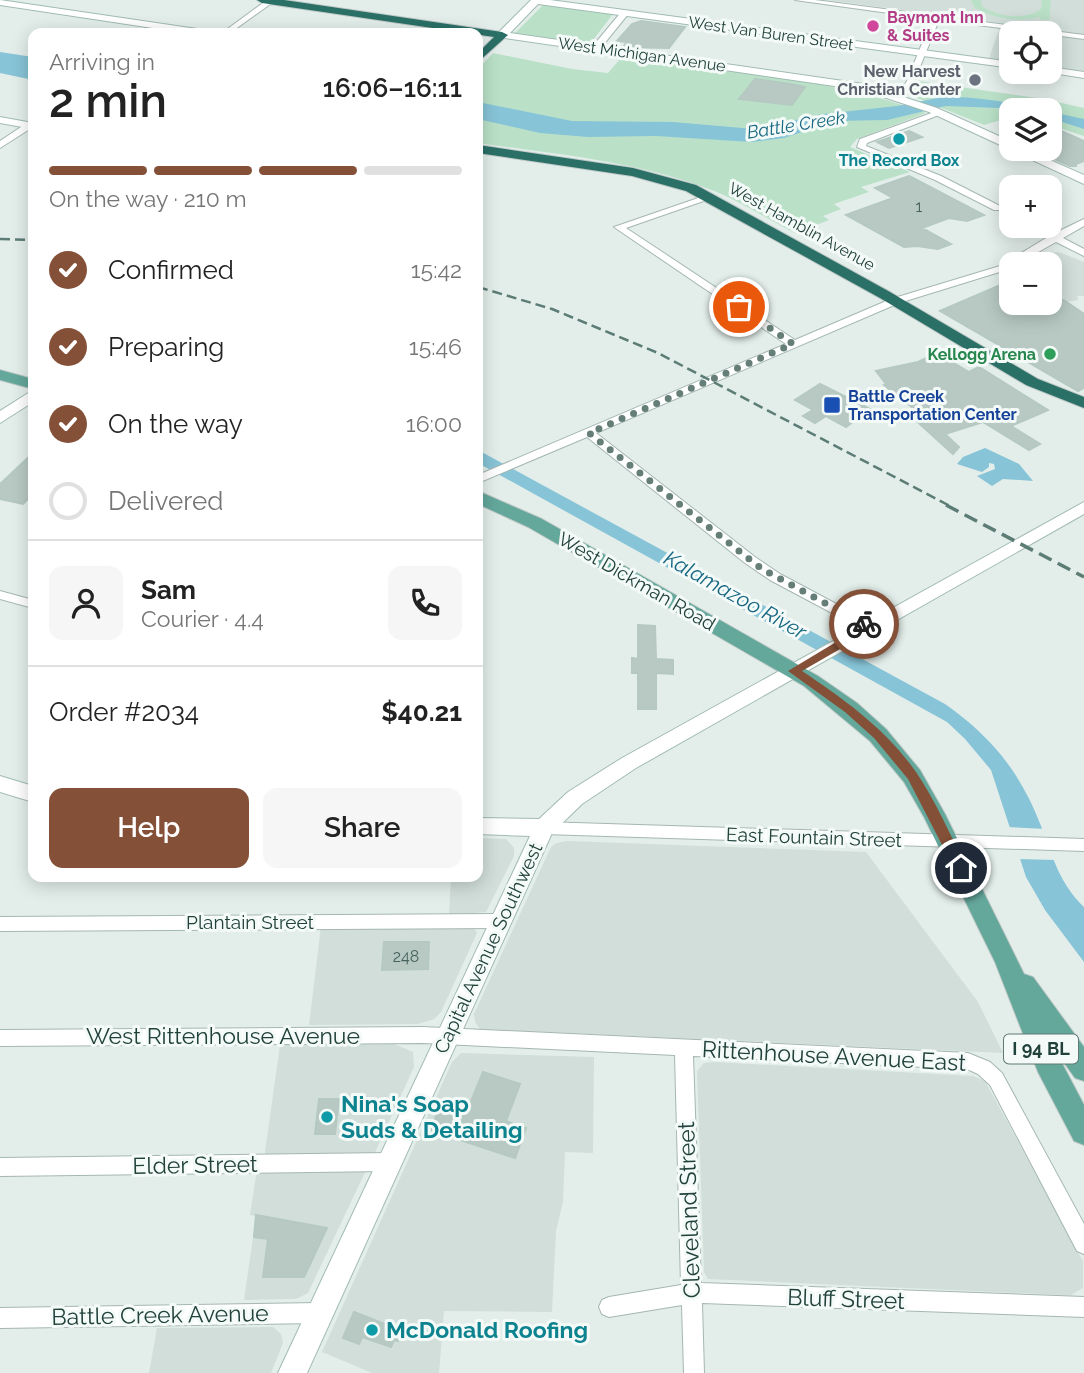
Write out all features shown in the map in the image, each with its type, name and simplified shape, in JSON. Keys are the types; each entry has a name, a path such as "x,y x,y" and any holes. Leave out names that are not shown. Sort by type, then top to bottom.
{"highway":[{"name":"West Michigan Avenue","path":"268,0 455,28"},
{"name":"West Michigan Avenue","path":"483,32 502,35"},
{"path":"483,54 502,35"},
{"name":"West Hamblin Avenue","path":"483,150 633,172 663,179 710,197 1032,382 1084,403"}],"main road":[{"path":"0,375 28,383"},
{"name":"West Dickman Road","path":"483,499 535,523 794,671"},
{"name":"I 94 BL","path":"794,671 849,709 878,735 912,776 1007,961 1047,1063 1084,1132"},
{"name":"I 94 BL","path":"1007,961 1084,1069"}],"street":[{"path":"232,28 268,0"},
{"name":"West Van Buren Street","path":"530,0 999,63"},
{"path":"502,35 536,0"},
{"path":"799,0 1084,37"},
{"path":"0,2 171,28"},
{"path":"596,48 625,13"},
{"path":"899,97 909,84 937,17"},
{"name":"West Michigan Avenue","path":"502,35 832,81 899,97 999,141"},
{"path":"1062,72 1084,75"},
{"path":"937,112 860,144 865,150 907,164 997,208"},
{"path":"0,120 28,124"},
{"path":"0,145 28,128"},
{"name":"West Michigan Avenue","path":"1042,161 1084,180"},
{"path":"710,197 622,229 793,344"},
{"path":"1062,233 1084,222"},
{"path":"483,477 895,301 1003,268 1052,238"},
{"path":"1056,238 1084,253"},
{"path":"0,418 28,398"},
{"path":"589,433 767,572 869,627"},
{"name":"Capital Avenue Southwest","path":"292,1373 499,920 544,828 575,798 629,763 1084,507"},
{"path":"0,595 28,603"},
{"path":"0,784 28,792"},
{"path":"483,826 544,828"},
{"name":"East Fountain Street","path":"544,828 1084,845"},
{"name":"Plantain Street","path":"0,923 499,920"},
{"name":"West Rittenhouse Avenue","path":"0,1038 424,1035 684,1048"},
{"name":"Rittenhouse Avenue East","path":"684,1048 961,1060 984,1068 1000,1086 1084,1244"},
{"name":"Cleveland Street","path":"684,1048 694,1373"},
{"name":"Elder Street","path":"0,1167 389,1162"},
{"name":"Bluff Street","path":"609,1307 692,1293 1084,1307"},
{"name":"Battle Creek Avenue","path":"0,1318 319,1313"}],"shaded area":[{"path":"827,0 1084,0 1084,72 1062,69 1062,21 999,23"},
{"path":"999,29 999,60 989,59"},
{"path":"1062,253 1084,262 1084,296 1077,296 1078,300 1065,302"},
{"path":"483,838 506,839 514,848 514,856 486,912 449,915 451,882 483,882"},
{"path":"567,841 866,852 978,1002 1003,1053 480,1029 474,1014 551,847"},
{"path":"321,926 474,928 477,933 441,1012 434,1019 418,1024 309,1025"},
{"path":"394,1044 413,1052 414,1067 372,1159 264,1159 280,1045"},
{"path":"461,1053 594,1057 593,1153 565,1152 563,1202 556,1231 552,1312 444,1311 439,1373 372,1373 322,1352 452,1062"},
{"path":"704,1063 973,1076 985,1081 1083,1261 1083,1288 1071,1295 1064,1295 708,1279 704,1272 697,1071"},
{"path":"367,1168 308,1293 296,1299 244,1300 256,1216 250,1215 257,1169"},
{"path":"273,1327 281,1334 283,1343 271,1373 149,1373 157,1328"}],"green space":[{"path":"971,0 981,0 982,6 995,13 1019,16 1041,9 1042,0 1051,0 1049,20 1040,17 998,17 975,8"},
{"path":"543,5 613,14 590,44 515,33"},
{"path":"493,53 572,69 608,73 621,58 814,83 890,101 926,113 857,139 850,147 910,172 861,187 869,192 834,204 841,209 823,216 829,220 795,233 731,199 681,179 624,165 483,144 483,64"},
{"path":"918,81 1037,98 999,98 999,121 984,125 907,94"},
{"path":"1062,103 1084,108 1084,136 1062,129"}],"water":[{"path":"0,52 28,56 28,79 0,73"},
{"name":"Battle Creek","path":"943,97 999,102 999,108 946,106 887,120 834,121 784,138 752,142 540,133 483,120 483,103 572,121 673,122 754,129 823,114 897,106"},
{"path":"1062,114 1084,119 1084,129 1062,122"},
{"path":"985,448 1019,464 1033,481 1003,479 992,486 977,476 995,469 994,464 989,463 989,467 982,472 957,464 963,457"},
{"name":"Kalamazoo River","path":"483,453 945,704 962,716 1003,757 1014,773 1033,807 1068,889 1084,907 1084,962 1045,910 1026,877 991,770 947,722 483,466"}],"pier":[{"path":"1007,827 1046,829 1056,860 1017,859"}],"building":[{"path":"641,21 685,27 669,48 623,47 627,42 617,41 632,24"},
{"path":"755,79 805,87 792,105 739,99"},
{"name":"The Record Box","path":"909,131 922,137 889,148 877,142"},
{"path":"1062,131 1084,141 1084,161 1070,166 1059,161 1062,161"},
{"path":"909,176 984,215 967,221 949,218 922,228 951,244 938,249 904,247 846,215 893,198 875,188"},
{"name":"Kellogg Arena","path":"999,286 999,315 1062,315 1062,299 1084,314 1084,388 1078,391 940,311"},
{"path":"937,353 969,372 979,367 1048,410 1011,426 1040,444 1029,450 983,422 945,434 959,447 953,454 910,415 918,412 884,385 886,384 876,371 918,362"},
{"name":"Battle Creek Transportation Center","path":"820,384 870,409 846,427 826,416 815,423 803,416 813,410 795,400"},
{"path":"28,458 28,499 23,504 0,499 0,484"},
{"path":"638,625 655,626 656,659 673,660 673,674 656,673 656,709 638,709 638,673 632,673 632,658 638,659"},
{"path":"384,942 429,942 428,969 382,970"},
{"path":"483,1072 520,1084 506,1121 526,1128 515,1158 430,1130 443,1101 468,1109"},
{"name":"Nina's Soap Suds & Detailing","path":"319,1099 339,1099 335,1134 315,1134"},
{"path":"256,1215 327,1228 304,1277 263,1277 268,1239 254,1237"},
{"name":"McDonald Roofing","path":"354,1312 398,1329 401,1332 398,1341 394,1340 391,1347 362,1337 359,1344 343,1338"}],"railway":[{"path":"0,239 28,240"},
{"path":"483,288 552,309 658,353 950,506"},
{"path":"946,505 1084,577"}],"way so far":[{"path":"739,307 793,344 589,433 762,569 864,624"}],"place":[{"name":"Baymont Inn & Suites","path":"873,26"},
{"name":"New Harvest Christian Center","path":"975,80"},
{"name":"The Record Box","path":"899,139"},
{"name":"Kellogg Arena","path":"1050,354"},
{"name":"Battle Creek Transportation Center","path":"832,405"},
{"name":"Nina's Soap Suds & Detailing","path":"327,1117"},
{"name":"McDonald Roofing","path":"372,1330"}],"route":[{"path":"864,624 869,627 794,671 849,709 878,735 912,776 961,868"}]}
